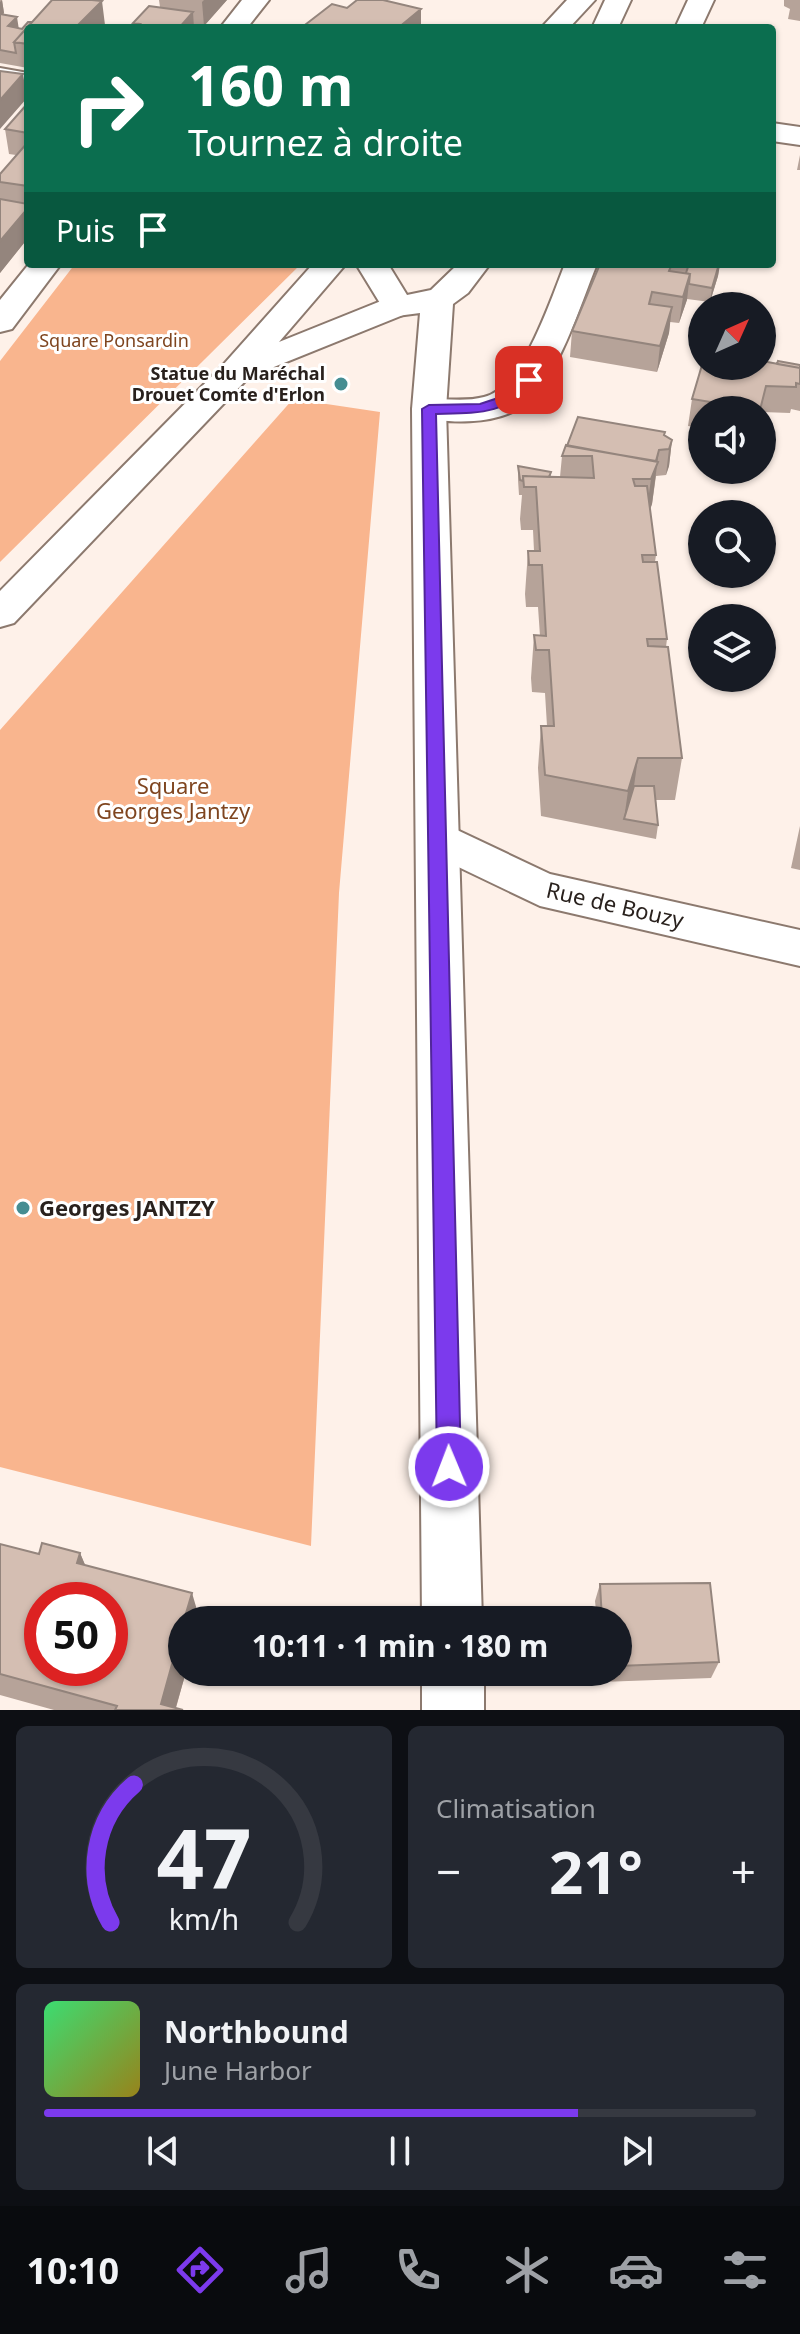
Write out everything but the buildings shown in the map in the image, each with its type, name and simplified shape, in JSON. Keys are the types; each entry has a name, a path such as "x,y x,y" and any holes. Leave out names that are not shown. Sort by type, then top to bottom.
{"main road":[{"path":"236,24 256,0"},
{"path":"558,24 582,0"},
{"path":"607,24 618,0"},
{"path":"690,24 701,0"},
{"path":"0,76 24,80"},
{"path":"776,133 800,136"},
{"path":"0,322 24,268"},
{"path":"0,614 235,372 326,268"},
{"path":"376,268 417,304 429,409 452,1606"},
{"path":"235,372 452,293 471,268"},
{"path":"429,409 481,409 509,399 529,380 579,268"},
{"name":"Rue de Bouzy","path":"438,838 540,889 800,948"},
{"path":"453,1686 453,1710"}],"green space":[{"name":"Square Ponsardin","path":"72,268 297,268 0,562 0,361"},
{"name":"Square Georges Jantzy","path":"293,399 380,412 339,893 311,1546 0,1467 0,730"}],"place":[{"name":"Statue du Maréchal Drouet Comte d'Erlon","path":"341,384"},
{"name":"Georges JANTZY","path":"23,1208"}],"route":[{"path":"449,1467 429,409 481,409 509,399 529,380"}]}
